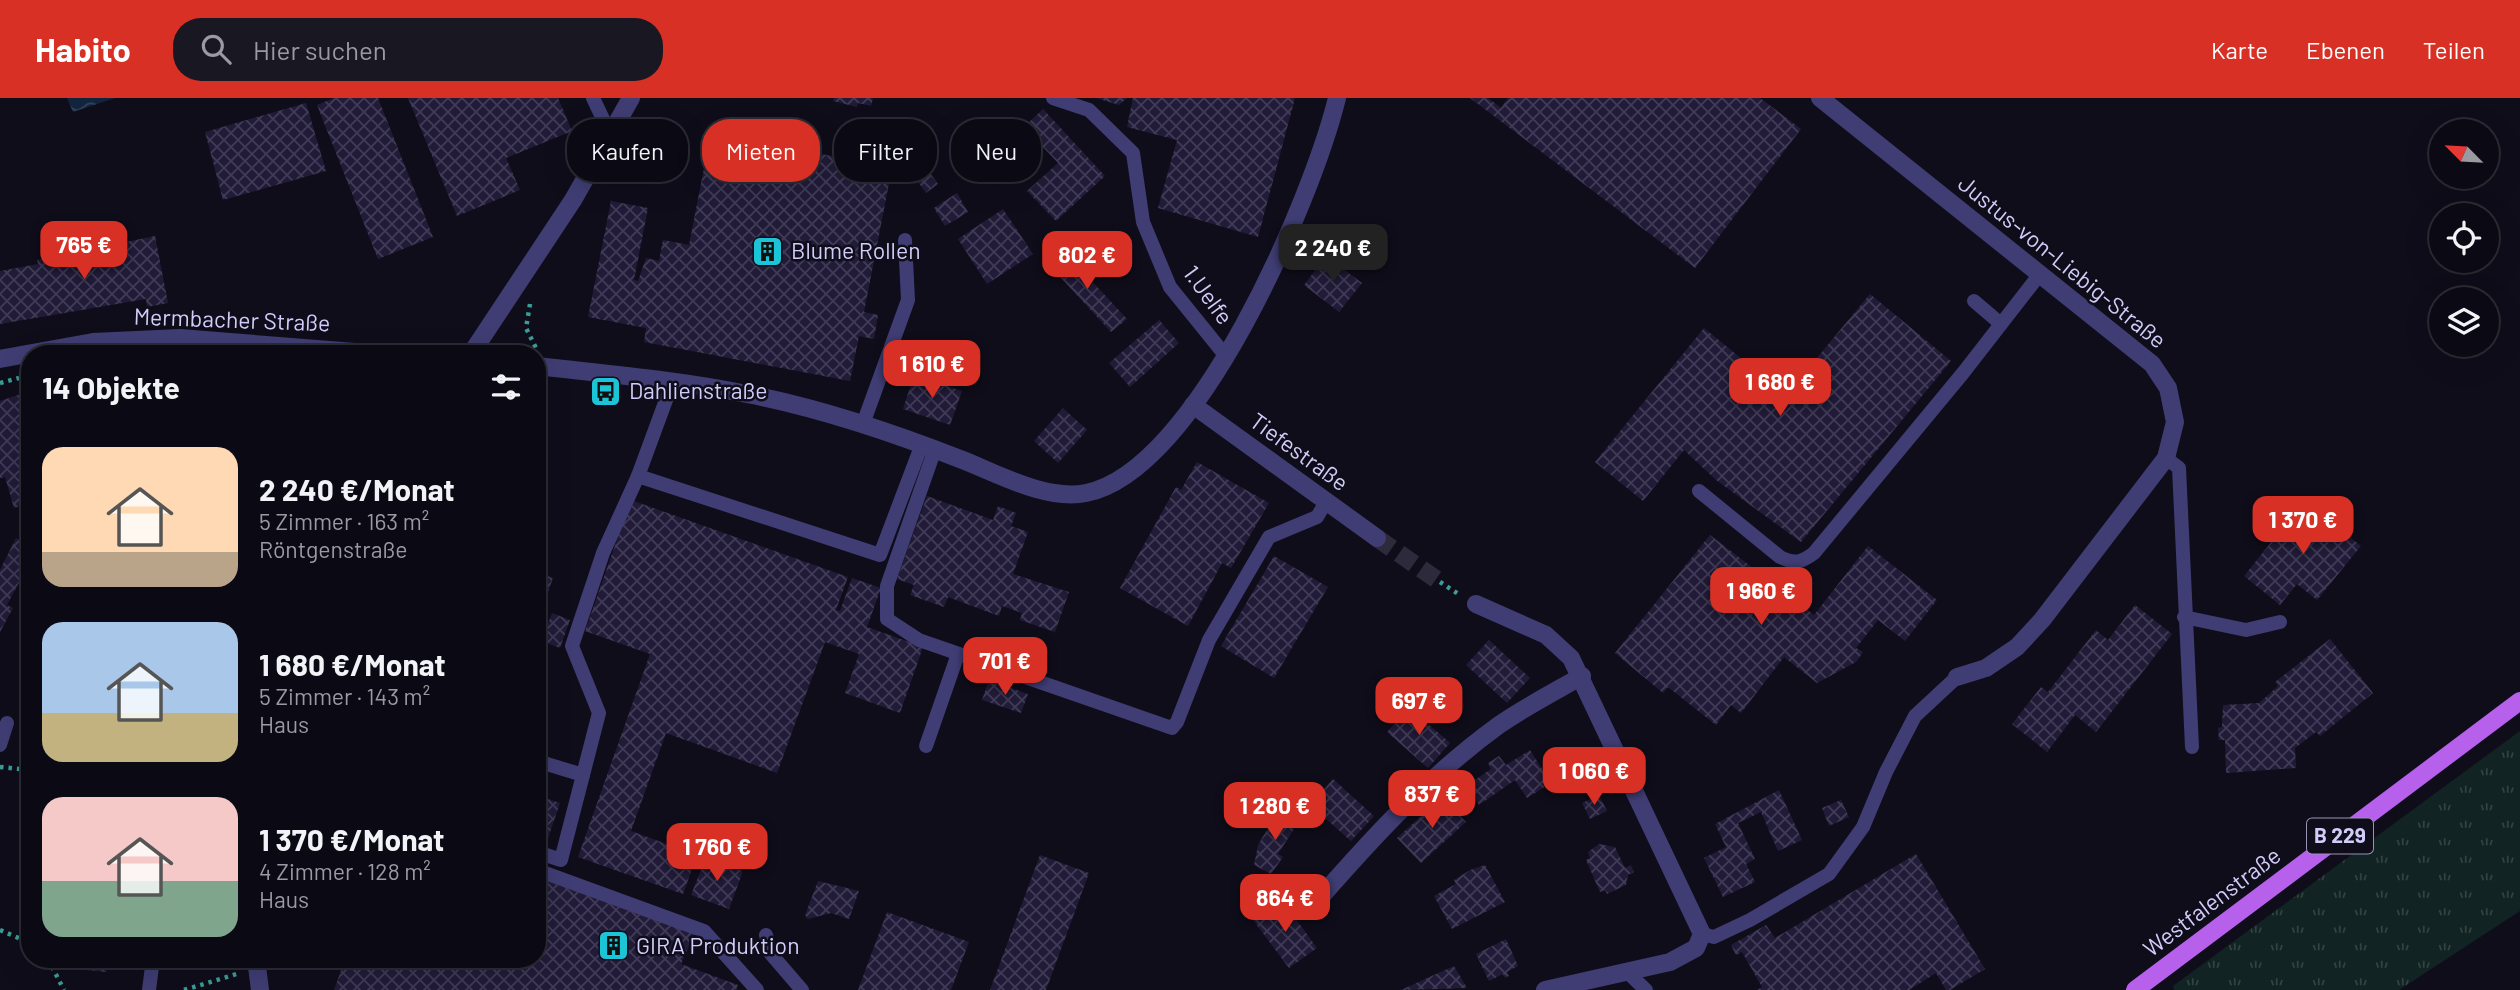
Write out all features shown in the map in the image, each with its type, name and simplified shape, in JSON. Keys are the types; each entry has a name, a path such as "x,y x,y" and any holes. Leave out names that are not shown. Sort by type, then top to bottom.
{"main road":[{"name":"Westfalenstraße","path":"2135,990 2520,701"}],"street":[{"path":"620,119 631,98"},
{"path":"546,367 673,381 748,394 863,424 1027,485 1056,493 1084,494 1109,487 1128,476 1193,405 1225,355 1265,284 1299,214 1337,98"},
{"name":"Justus-von-Liebig-Straße","path":"1820,98 2152,364 2168,388 2175,422 2166,458 2042,620 2017,647 1986,668 1957,677"},
{"path":"477,345 583,182"},
{"name":"Mermbacher Straße","path":"77,345 180,338 268,345"},
{"name":"Mermbacher Straße","path":"0,359 21,355"},
{"name":"Tiefestraße","path":"1193,405 1377,538"},
{"path":"1476,604 1546,635 1559,644 1582,676 1702,934 1696,948 1688,955 1545,990"},
{"path":"1318,900 1386,822 1442,770 1500,724 1582,676"},
{"path":"258,968 260,990"}],"lane":[{"path":"593,98 603,119"},
{"name":"1.Uelfe","path":"1052,98 1089,110 1133,153 1143,222 1170,286 1225,355"},
{"path":"863,424 908,300 905,240"},
{"path":"1699,491 1780,557 1801,562 1814,553 1852,508 2040,274"},
{"path":"1974,301 2001,324"},
{"path":"546,855 561,860 599,713 572,646 603,553 638,476 673,381"},
{"path":"638,476 880,555 929,447"},
{"path":"929,447 887,586 887,620 919,640 1172,728 1177,722 1209,640 1269,537 1317,517 1326,502"},
{"path":"2166,458 2179,468 2192,747"},
{"path":"2184,617 2246,630 2280,622"},
{"path":"926,746 958,654"},
{"path":"1702,934 1714,937 1750,920 1829,874 1863,827 1915,716 1957,677"},
{"path":"0,745 6,723"},
{"path":"546,764 583,775"},
{"path":"546,873 704,931 757,990"},
{"path":"766,935 771,954 803,990"},
{"path":"149,990 152,968"},
{"path":"1626,971 1646,990"}],"path":[{"path":"0,383 21,378"},
{"path":"0,768 21,769"},
{"path":"0,930 21,939"},
{"path":"53,968 64,990"},
{"path":"184,990 243,968"}],"green space":[{"path":"2520,731 2520,911 2399,990 2174,990 2173,986"}],"water":[{"path":"67,98 115,98 73,112"}],"building":[{"path":"334,98 378,98 433,237 378,259 317,105"},
{"path":"408,98 558,98 567,119 567,133 506,158 520,190 457,216"},
{"path":"834,98 873,98 871,106 858,103 857,107 833,101"},
{"path":"1096,98 1127,98 1119,105"},
{"path":"1133,98 1295,98 1258,237 1158,208 1177,140 1127,127"},
{"path":"1470,98 1488,98 1501,108 1508,98 1760,98 1801,129 1695,268"},
{"path":"306,103 326,171 223,200 205,132"},
{"path":"1043,109 1105,176 1056,221 1027,191 1037,182 1041,182 1041,178 1058,163 1041,145 1041,119 1032,119"},
{"name":"Blume Rollen","path":"820,154 834,156 834,182 889,182 864,312 878,315 874,339 859,336 850,381 644,342 646,328 588,317 611,201 648,208 634,280 638,281 646,258 659,261 663,240 689,245 702,178 702,182 820,182"},
{"path":"918,182 937,182 938,184 926,193"},
{"path":"957,193 968,212 945,226 934,208"},
{"path":"1003,209 1033,254 987,284 958,239"},
{"path":"155,236 168,303 147,307 146,299 0,324 0,271 38,264 37,260"},
{"path":"1062,249 1127,319 1111,332 1047,263"},
{"path":"1326,256 1362,283 1339,312 1304,285"},
{"path":"1870,294 1951,361 1801,542 1716,480 1684,450 1643,501 1595,462 1704,328 1786,395"},
{"path":"1159,320 1179,343 1130,387 1109,363"},
{"path":"914,375 962,391 950,425 903,409"},
{"path":"21,394 21,506 14,508 5,477 0,478 0,401"},
{"path":"1063,408 1087,430 1058,463 1034,441"},
{"path":"1197,462 1269,503 1231,568 1222,563 1188,626 1120,588 1176,487 1181,490"},
{"path":"927,496 993,520 998,506 1016,513 1011,526 1028,532 1013,574 1069,592 1055,632 1020,620 1022,613 1002,606 999,616 948,597 944,607 910,595 914,585 897,579"},
{"path":"631,500 848,577 836,610 840,611 852,578 881,588 867,627 923,647 900,713 845,693 859,654 825,642 777,773 666,733 631,831 697,855 683,894 578,857 650,654 585,631"},
{"path":"2304,501 2361,546 2317,600 2297,584 2280,605 2244,576"},
{"path":"1710,535 1814,615 1868,546 1937,600 1905,641 1878,620 1856,648 1863,652 1856,662 1817,683 1784,657 1741,713 1731,705 1716,725 1668,687 1663,693 1615,653"},
{"path":"16,538 21,540 21,579 7,605 13,608 0,632 0,570"},
{"path":"1274,556 1328,587 1274,678 1221,646"},
{"path":"546,575 553,578 546,597"},
{"path":"2135,605 2172,634 2096,732 2075,715 2047,752 2012,724 2041,687 2048,692 2096,630 2108,640"},
{"path":"552,613 570,620 560,648 546,643 546,628"},
{"path":"2330,639 2373,693 2320,736 2316,732 2295,748 2296,768 2226,773 2225,740 2219,740 2218,728 2222,727 2223,705 2259,703 2278,686 2275,682"},
{"path":"1489,640 1530,678 1507,703 1466,665"},
{"path":"989,680 1028,694 1021,713 982,700"},
{"path":"1409,707 1450,743 1428,768 1387,732"},
{"path":"1530,750 1551,783 1527,798 1515,780 1479,805 1466,786 1491,769 1488,763 1499,756 1506,765"},
{"path":"1333,779 1374,816 1351,841 1310,805"},
{"path":"1779,790 1802,840 1778,851 1761,812 1738,823 1755,859 1746,864 1755,882 1723,897 1704,858 1726,847 1715,824"},
{"path":"1599,795 1607,811 1590,819 1582,803"},
{"path":"1442,797 1466,822 1421,863 1397,838"},
{"path":"546,798 560,803 546,844"},
{"path":"1841,800 1849,817 1829,826 1822,808"},
{"path":"1279,809 1299,821 1278,854 1283,857 1271,874 1254,865 1258,845"},
{"path":"1599,844 1615,847 1625,868 1631,865 1634,872 1628,875 1626,885 1607,894 1605,890 1600,892 1586,860 1590,858 1588,852"},
{"path":"1916,854 1985,969 1950,990 1946,990 1936,973 1909,990 1757,990 1762,987 1742,952 1736,955 1731,945 1766,925 1775,938"},
{"path":"1040,855 1089,873 1046,990 990,990"},
{"path":"706,857 743,871 729,909 691,895"},
{"path":"1485,865 1505,902 1452,929 1434,896 1456,884 1454,880 1470,870"},
{"name":"GIRA Produktion","path":"546,880 694,934 681,964 738,985 736,990 334,990 342,968 546,968"},
{"path":"818,881 859,891 849,919 831,913 808,919 805,915"},
{"path":"1282,900 1317,948 1289,968 1253,920"},
{"path":"887,912 969,942 951,990 858,990"},
{"path":"1506,939 1518,966 1507,972 1509,976 1505,978 1503,974 1489,981 1476,954"},
{"path":"1454,966 1467,988 1401,990 1436,974"},
{"path":"67,968 107,968 106,972"}],"tunnel":[{"path":"1377,538 1440,582"}],"place":[{"name":"Blume Rollen","path":"768,251"},
{"name":"Dahlienstraße","path":"606,391"},
{"name":"GIRA Produktion","path":"613,946"}]}
